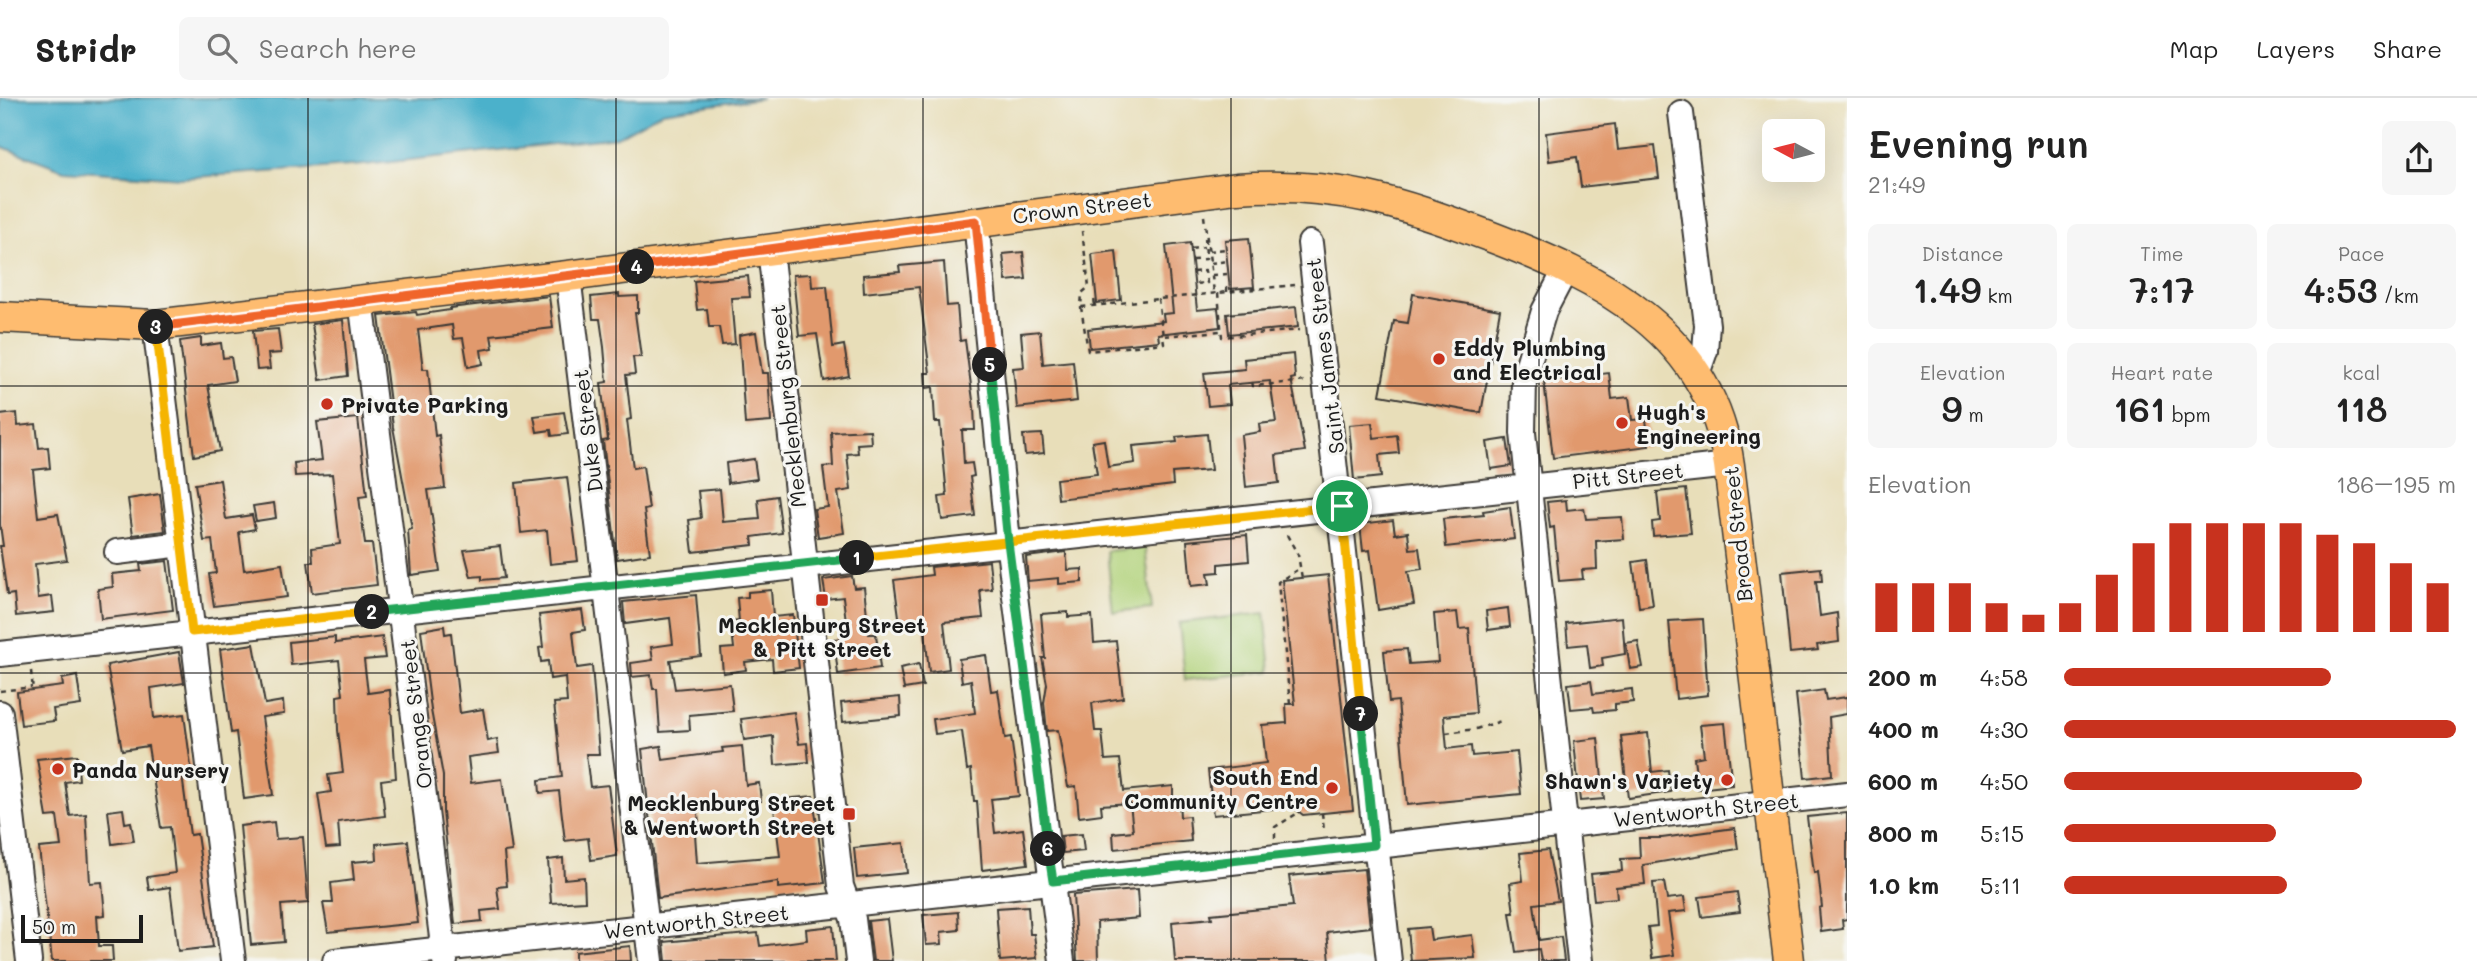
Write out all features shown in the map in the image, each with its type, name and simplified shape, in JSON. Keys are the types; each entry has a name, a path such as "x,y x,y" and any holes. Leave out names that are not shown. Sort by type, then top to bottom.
{"main road":[{"name":"Crown Street","path":"0,317 155,325 568,276 1237,188 1325,188 1365,194 1416,209 1567,267 1616,294 1641,313 1681,353 1697,374"},
{"name":"Broad Street","path":"1697,374 1715,410 1729,465 1789,961"}],"street":[{"path":"1681,113 1707,325 1705,351 1697,374"},
{"path":"976,221 1008,542 1062,961"},
{"name":"Saint James Street","path":"1310,243 1342,506 1374,845 1389,961"},
{"name":"Mecklenburg Street","path":"770,249 841,886 848,904"},
{"path":"1567,267 1544,311 1524,378 1526,486 1580,961"},
{"name":"Duke Street","path":"568,276 651,961"},
{"name":"Orange Street","path":"361,300 444,955"},
{"path":"155,325 233,961"},
{"name":"Pitt Street","path":"0,654 1729,465"},
{"path":"117,552 182,544"},
{"path":"0,713 29,961"},
{"name":"Wentworth Street","path":"335,961 444,955 646,926 1847,794"},
{"path":"848,904 853,919 858,961"}],"path":[{"path":"1203,214 1222,337 1321,328"},
{"path":"1082,233 1089,287"},
{"path":"1192,260 1206,259 1205,235"},
{"path":"1191,249 1204,247"},
{"path":"1209,251 1226,249"},
{"path":"1210,263 1228,261"},
{"path":"1086,264 1093,263"},
{"path":"1193,272 1205,271 1206,278 1206,283 1194,284"},
{"path":"1206,278 1229,274"},
{"path":"1088,276 1094,275"},
{"path":"1227,292 1227,285 1230,285"},
{"path":"1095,286 1082,293 1081,307 1088,351 1164,343 1166,335 1158,299"},
{"path":"1081,307 1272,287"},
{"path":"1095,305 1097,298"},
{"path":"1166,335 1221,331"},
{"path":"1252,382 1252,386 1313,381"},
{"path":"1276,513 1298,555 1302,578"},
{"path":"1290,704 1278,582 1300,568"},
{"path":"0,691 32,687"},
{"path":"1446,733 1476,729 1501,721"},
{"path":"1277,856 1275,827 1298,813"}],"green space":[{"path":"1145,547 1152,608 1113,612 1107,551"},
{"path":"1265,613 1271,671 1185,680 1179,623"}],"water":[{"path":"0,98 762,98 662,112 617,137 364,165 182,178 64,170 0,146"}],"building":[{"path":"1615,124 1618,150 1655,146 1659,178 1581,187 1577,157 1549,161 1546,133"},
{"path":"1249,238 1254,287 1230,289 1225,240"},
{"path":"1190,243 1197,310 1218,308 1220,327 1158,334 1159,341 1090,348 1088,329 1164,321 1163,314 1173,313 1166,246"},
{"path":"1116,251 1121,300 1097,303 1092,254"},
{"path":"1023,252 1026,279 1006,281 1003,254"},
{"path":"944,262 947,306 957,305 960,341 965,340 974,408 975,430 962,430 964,464 972,463 974,476 970,477 975,516 942,520 939,497 947,496 940,422 935,422 933,387 926,388 925,373 930,373 919,287 864,293 863,275 900,272 899,266"},
{"path":"811,274 812,287 827,286 833,347 844,345 849,376 824,381 817,334 799,336 793,275"},
{"path":"748,276 750,297 731,298 735,344 722,345 719,327 709,327 707,309 697,310 694,281"},
{"path":"619,294 619,297 638,296 638,313 635,313 641,357 633,357 635,374 626,375 631,419 627,420 633,468 643,466 649,509 644,510 650,554 617,559 603,441 608,440 601,383 607,382 604,347 600,319 593,319 591,297"},
{"name":"Eddy Plumbing and Electrical","path":"1413,294 1500,310 1481,413 1380,395 1394,321 1408,323"},
{"path":"549,296 553,328 491,335 493,348 481,350 483,364 468,367 463,338 454,339 452,325 418,330 423,369 428,369 435,436 439,435 445,488 428,490 440,571 411,575 408,530 412,529 393,427 379,316 416,312 417,315 450,308"},
{"path":"1296,307 1298,327 1229,334 1227,314"},
{"path":"343,320 348,376 320,380 312,324"},
{"path":"278,329 281,353 268,354 270,369 257,370 253,331"},
{"path":"1040,331 1043,364 1073,361 1077,401 1017,408 1013,368 1024,367 1021,333"},
{"path":"756,332 762,373 768,373 771,422 745,424 739,335"},
{"path":"201,338 201,346 221,343 223,358 231,357 235,381 208,385 220,451 194,456 180,341"},
{"path":"1293,354 1295,378 1291,379 1305,451 1276,455 1279,483 1246,487 1241,435 1260,432 1259,424 1276,422 1270,381 1228,385 1230,404 1208,406 1204,373 1245,369 1244,359"},
{"path":"1609,373 1612,399 1629,397 1632,420 1646,419 1649,446 1553,458 1544,381"},
{"path":"564,412 568,434 552,436 551,430 537,432 534,416"},
{"path":"17,413 18,426 36,424 39,448 48,447 50,468 33,470 38,517 58,514 67,560 35,564 38,598 52,596 54,612 16,616 14,594 7,595 0,546 3,546 0,525 0,415"},
{"path":"358,418 367,496 359,497 365,544 372,544 377,585 312,593 308,562 313,562 312,548 340,544 332,474 295,476 294,463 322,460 317,422"},
{"path":"1372,423 1374,438 1397,435 1399,453 1379,455 1381,477 1354,480 1349,425"},
{"path":"870,430 871,443 857,444 858,453 847,454 851,490 838,492 844,533 818,537 814,509 828,507 823,467 833,466 831,432"},
{"path":"1042,434 1044,453 1025,455 1023,435"},
{"path":"1207,434 1211,470 1172,473 1173,485 1058,499 1056,479 1097,474 1092,442 1104,440 1108,467 1135,463 1133,446 1177,442 1176,437"},
{"path":"1507,439 1511,466 1491,469 1487,442"},
{"path":"754,459 757,479 728,483 726,463"},
{"path":"567,477 578,561 550,564 547,530 521,533 516,483"},
{"path":"220,480 226,519 252,515 255,529 239,532 244,570 282,564 287,597 214,606 209,574 216,573 212,540 204,541 195,484"},
{"path":"720,489 723,522 760,519 758,499 777,496 782,533 752,537 753,545 693,552 689,520 701,518 698,491"},
{"path":"1686,489 1691,533 1653,536 1652,522 1660,521 1657,492"},
{"path":"160,494 165,531 133,535 128,499"},
{"path":"1566,500 1567,510 1584,508 1586,519 1622,517 1624,539 1596,541 1597,569 1582,570 1583,579 1559,581 1554,527 1550,528 1547,502"},
{"path":"274,503 276,518 256,521 253,506"},
{"path":"1510,507 1514,539 1446,547 1443,519 1484,515 1483,511"},
{"path":"1393,520 1395,534 1408,532 1410,549 1419,548 1422,569 1408,571 1414,604 1378,610 1370,550 1363,551 1360,524"},
{"path":"1247,535 1249,561 1219,564 1219,572 1208,573 1210,584 1191,586 1187,541"},
{"path":"500,546 504,578 482,580 482,576 471,577 464,550"},
{"path":"1066,552 1068,570 1082,569 1082,582 1059,584 1059,578 1028,581 1026,557"},
{"path":"1647,560 1653,605 1639,607 1633,562"},
{"path":"167,561 173,610 101,619 98,589 113,587 112,574 141,571 140,564"},
{"path":"989,561 992,589 980,590 983,618 944,622 949,669 929,672 924,621 900,624 894,580 932,575 931,567"},
{"path":"1821,568 1822,581 1816,581 1820,616 1837,613 1839,642 1817,645 1818,650 1790,653 1782,572"},
{"path":"1328,575 1353,810 1303,815 1293,807 1213,815 1208,770 1266,763 1262,725 1287,723 1286,704 1295,704 1282,580"},
{"path":"852,576 854,588 864,587 869,634 876,634 880,668 838,674 834,639 848,637 843,597 826,599 823,580"},
{"path":"771,590 773,617 793,615 799,668 773,671 772,659 745,662 746,670 723,673 721,649 734,648 731,622 739,621 737,598 748,597 748,592"},
{"path":"696,595 701,656 670,660 675,689 730,684 733,711 689,715 690,730 660,732 657,689 653,689 651,675 632,677 631,663 653,660 651,647 673,644 670,618 625,624 623,602"},
{"path":"1508,608 1510,627 1488,630 1486,611"},
{"path":"582,610 585,630 573,632 577,668 592,666 599,754 586,754 590,787 608,785 617,856 591,860 588,838 565,841 559,791 540,793 539,780 562,777 554,703 567,702 565,677 550,679 548,661 541,662 539,648 543,647 539,615"},
{"path":"1068,612 1068,617 1092,615 1094,643 1116,641 1123,698 1092,703 1095,731 1102,731 1105,760 1120,759 1124,791 1173,786 1173,799 1179,799 1180,817 1189,816 1191,841 1114,849 1113,833 1133,831 1130,803 1101,805 1102,814 1079,817 1076,786 1068,787 1058,730 1047,731 1044,703 1047,684 1042,658 1045,658 1041,614"},
{"path":"1457,612 1459,629 1469,628 1476,713 1444,716 1447,749 1471,746 1472,756 1517,752 1521,794 1407,805 1398,701 1389,702 1384,651 1407,649 1409,664 1438,662 1434,614"},
{"path":"1622,617 1625,654 1602,658 1603,666 1590,668 1587,644 1568,646 1566,623"},
{"path":"1703,619 1708,695 1676,699 1669,621"},
{"path":"444,626 445,634 451,633 460,713 483,709 488,741 497,739 499,753 468,757 471,783 502,779 512,851 504,852 507,886 497,887 500,909 481,911 482,921 455,924 443,812 443,776 421,630"},
{"path":"335,637 335,643 382,637 385,658 364,660 368,693 390,690 396,778 381,780 385,816 338,822 340,847 326,848 318,794 331,792 328,775 343,773 338,730 337,696 343,695 339,660 291,665 289,642"},
{"path":"1638,641 1643,667 1630,669 1626,643"},
{"path":"254,644 265,704 283,701 284,714 262,717 273,795 244,799 236,732 231,733 220,649"},
{"path":"179,652 184,683 151,688 154,718 184,714 192,774 182,775 190,835 197,834 213,947 178,951 170,887 149,890 147,877 175,873 170,827 161,828 148,746 122,750 107,665"},
{"path":"986,655 991,691 998,690 1005,738 1011,737 1019,796 991,799 995,833 1023,829 1028,864 982,870 977,801 974,801 971,769 967,770 962,731 935,734 933,719 975,713 971,680 962,682 959,659"},
{"path":"919,664 923,686 904,689 900,668"},
{"path":"77,676 81,705 53,709 55,721 21,725 17,692 63,686 62,679"},
{"path":"1591,681 1593,694 1632,689 1633,702 1615,704 1615,710 1594,712 1593,707 1571,709 1568,684"},
{"path":"1824,690 1826,700 1847,697 1847,714 1829,717 1832,775 1805,778 1796,694"},
{"path":"900,697 901,716 843,722 841,703"},
{"path":"794,712 799,744 807,743 809,762 775,765 773,736 744,740 741,719"},
{"path":"1725,723 1732,785 1698,789 1694,758 1704,756 1700,725"},
{"path":"1648,733 1652,772 1668,770 1671,792 1628,798 1621,736"},
{"path":"1598,738 1604,799 1580,801 1574,741"},
{"path":"661,746 663,760 723,752 722,748 742,746 746,785 759,783 761,801 697,804 700,833 695,834 697,863 780,856 773,800 813,796 825,883 778,888 778,882 658,898 642,749"},
{"path":"77,755 79,780 65,782 70,816 86,814 90,883 102,882 105,915 97,916 99,946 112,946 113,961 52,961 39,848 61,846 57,816 47,817 37,759"},
{"path":"123,809 125,823 131,822 134,841 112,844 108,811"},
{"path":"1847,813 1847,919 1842,920 1843,929 1821,932 1819,908 1822,907 1818,872 1814,873 1807,817"},
{"path":"274,822 276,839 303,837 308,903 281,905 284,942 251,945 240,826"},
{"path":"1735,828 1738,849 1643,865 1645,884 1616,887 1617,898 1594,900 1591,874 1622,871 1621,859 1640,858 1639,838 1662,838"},
{"path":"1082,834 1084,851 1063,853 1061,836"},
{"path":"408,841 418,923 328,932 323,903 333,903 331,883 354,880 352,862 377,860 376,844"},
{"path":"904,843 907,873 857,878 854,848"},
{"path":"1548,850 1558,901 1534,904 1539,940 1561,937 1564,961 1541,961 1539,949 1516,952 1510,913 1514,913 1510,883 1523,881 1520,853"},
{"path":"563,858 564,879 584,877 585,901 551,903 548,860"},
{"path":"1364,869 1370,927 1327,932 1330,961 1175,961 1172,922 1212,918 1211,914 1293,906 1289,876"},
{"path":"1664,882 1667,899 1684,897 1686,911 1668,913 1674,955 1652,958 1648,927 1657,926 1653,883"},
{"path":"1137,890 1139,918 1097,922 1098,961 1077,961 1073,895"},
{"path":"1737,892 1740,912 1702,917 1699,897"},
{"path":"1028,906 1030,934 1034,934 1037,958 1000,961 996,908"},
{"path":"958,912 959,930 941,932 942,944 926,945 923,915"},
{"path":"887,919 892,961 873,961 868,921"},
{"path":"833,926 836,961 666,961 664,942 758,933 760,946 807,940 806,929"},
{"path":"1429,927 1431,940 1472,935 1475,958 1411,961 1408,929"},
{"path":"630,946 631,961 575,961 575,952"}],"place":[{"name":"Eddy Plumbing and Electrical","path":"1439,359"},
{"name":"Private Parking","path":"327,404"},
{"name":"Hugh's Engineering","path":"1622,423"},
{"name":"Mecklenburg Street & Pitt Street","path":"822,600"},
{"name":"Panda Nursery","path":"58,769"},
{"name":"Shawn's Variety","path":"1727,780"},
{"name":"South End Community Centre","path":"1332,788"},
{"name":"Mecklenburg Street & Wentworth Street","path":"849,814"}],"route":[{"path":"1342,506 1008,542 805,564 192,632 155,325 568,276 976,221 1008,542 1053,881 1374,845 1342,506"}]}
